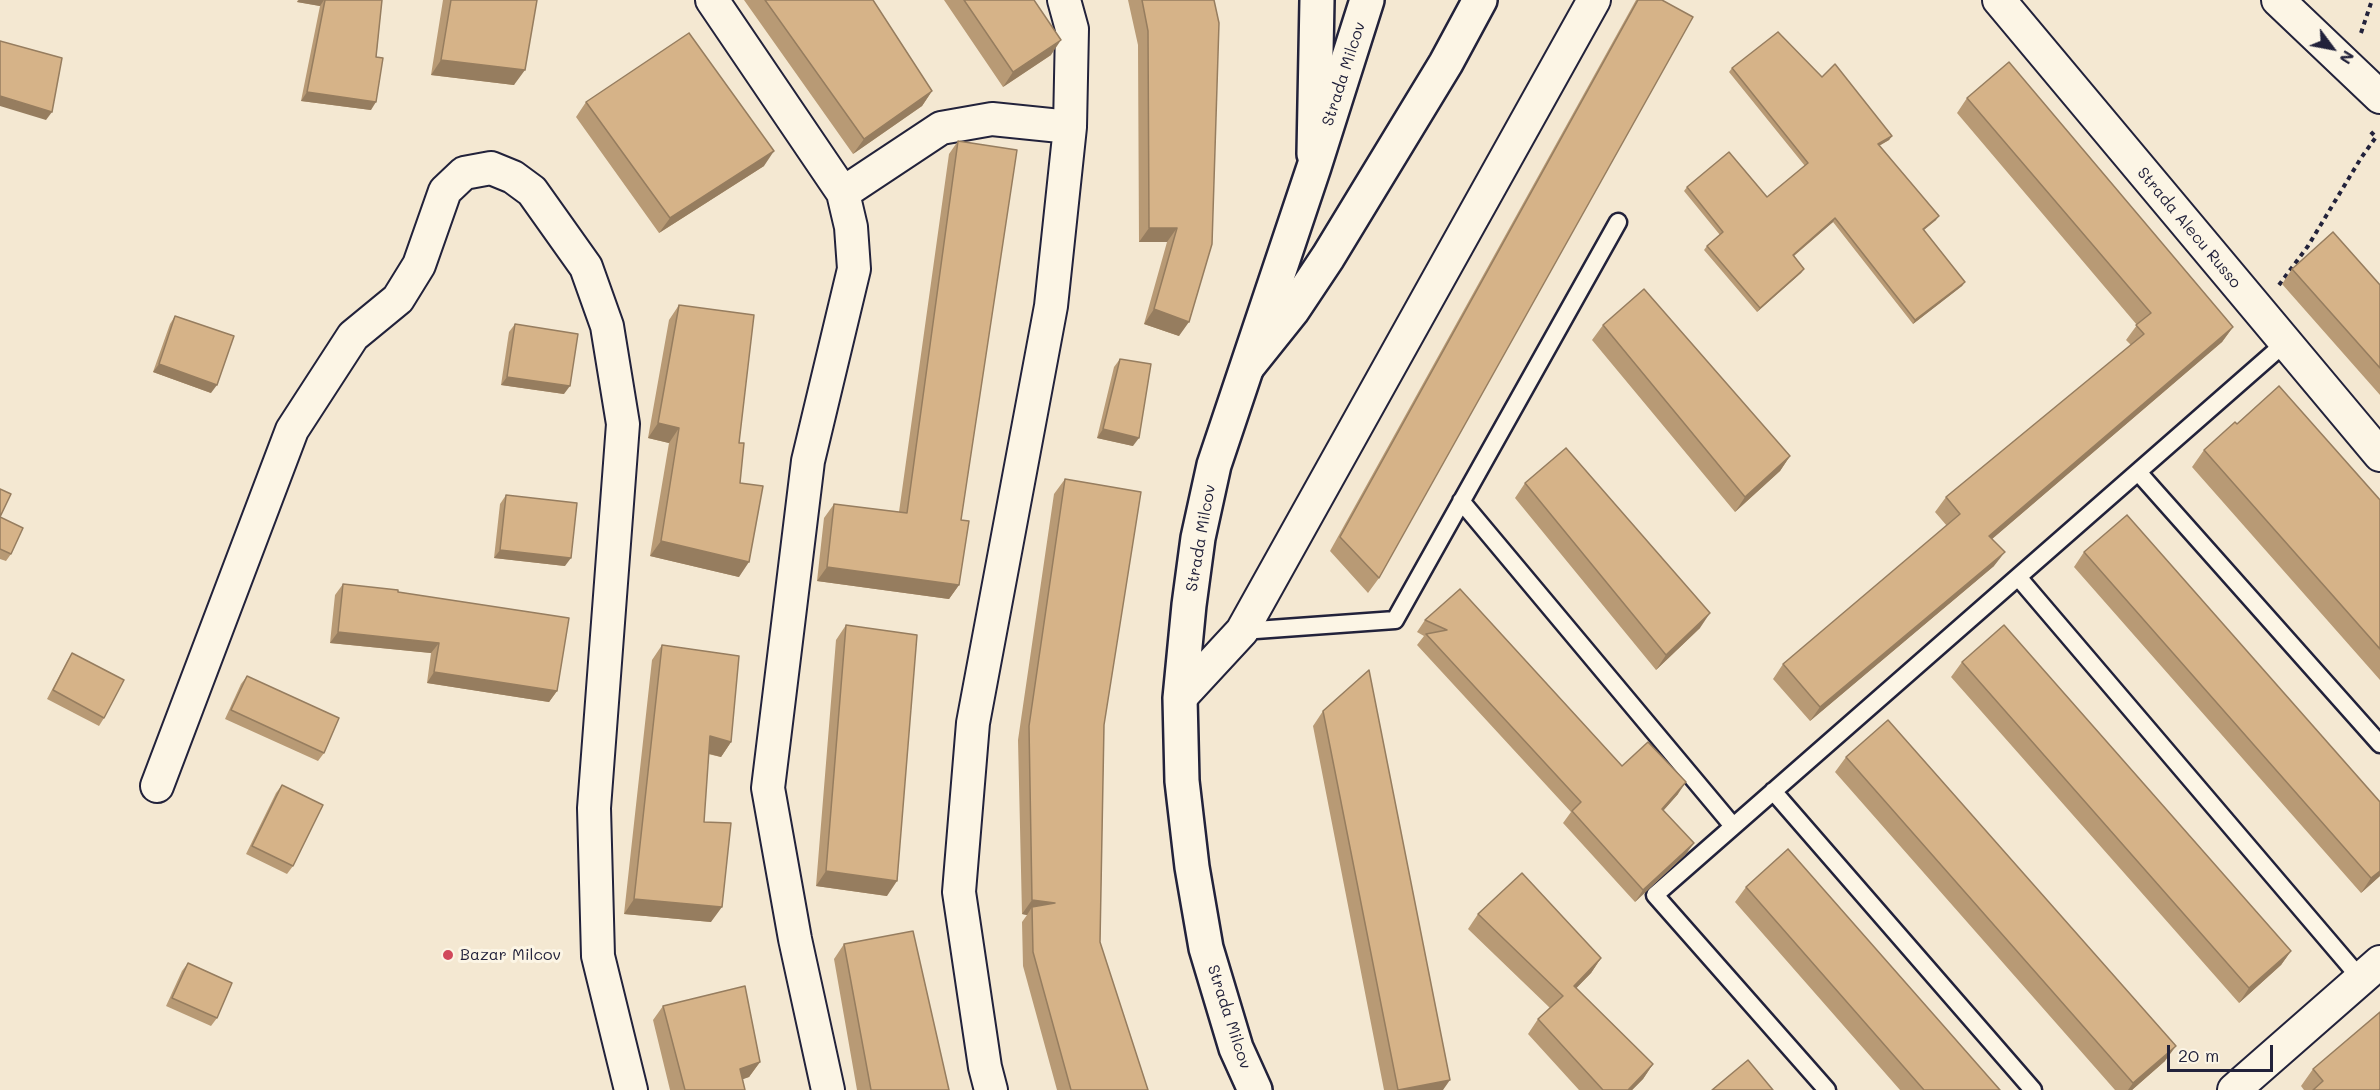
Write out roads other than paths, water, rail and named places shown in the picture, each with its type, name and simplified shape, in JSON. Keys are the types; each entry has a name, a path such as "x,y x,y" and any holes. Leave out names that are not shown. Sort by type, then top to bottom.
{"main road":[{"path":"1314,167 1317,0"},
{"name":"Strada Milcov","path":"1255,1090 1236,1048 1206,948 1192,867 1182,781 1180,698 1189,605 1198,538 1214,465 1314,167 1367,0"},
{"path":"1247,367 1292,311 1328,257 1446,63 1480,0"}],"street":[{"path":"712,0 843,193 851,227 854,268 808,461 768,788 795,939 828,1090"},
{"path":"991,1090 985,1067 959,892 973,723 1051,306 1070,127 1072,29 1064,0"},
{"path":"1180,698 1242,631 1594,0"},
{"name":"Strada Alecu Russo","path":"1999,0 2380,455"},
{"path":"2278,0 2380,97"},
{"path":"843,193 940,128 992,119 1070,127"},
{"path":"157,786 292,430 353,336 398,299 418,265 445,191 464,173 491,168 513,177 532,191 586,267 606,326 623,424 594,808 598,956 631,1090"},
{"path":"2234,1090 2370,970"}],"lane":[{"path":"1242,631 1395,620 1618,222"},
{"path":"1827,1090 1655,894 2285,343"},
{"path":"2138,472 2380,744"},
{"path":"1461,501 1733,826"},
{"path":"2018,577 2370,970"},
{"path":"1773,791 2033,1090"}],"place":[{"name":"Bazar Milcov","path":"448,955"}]}
